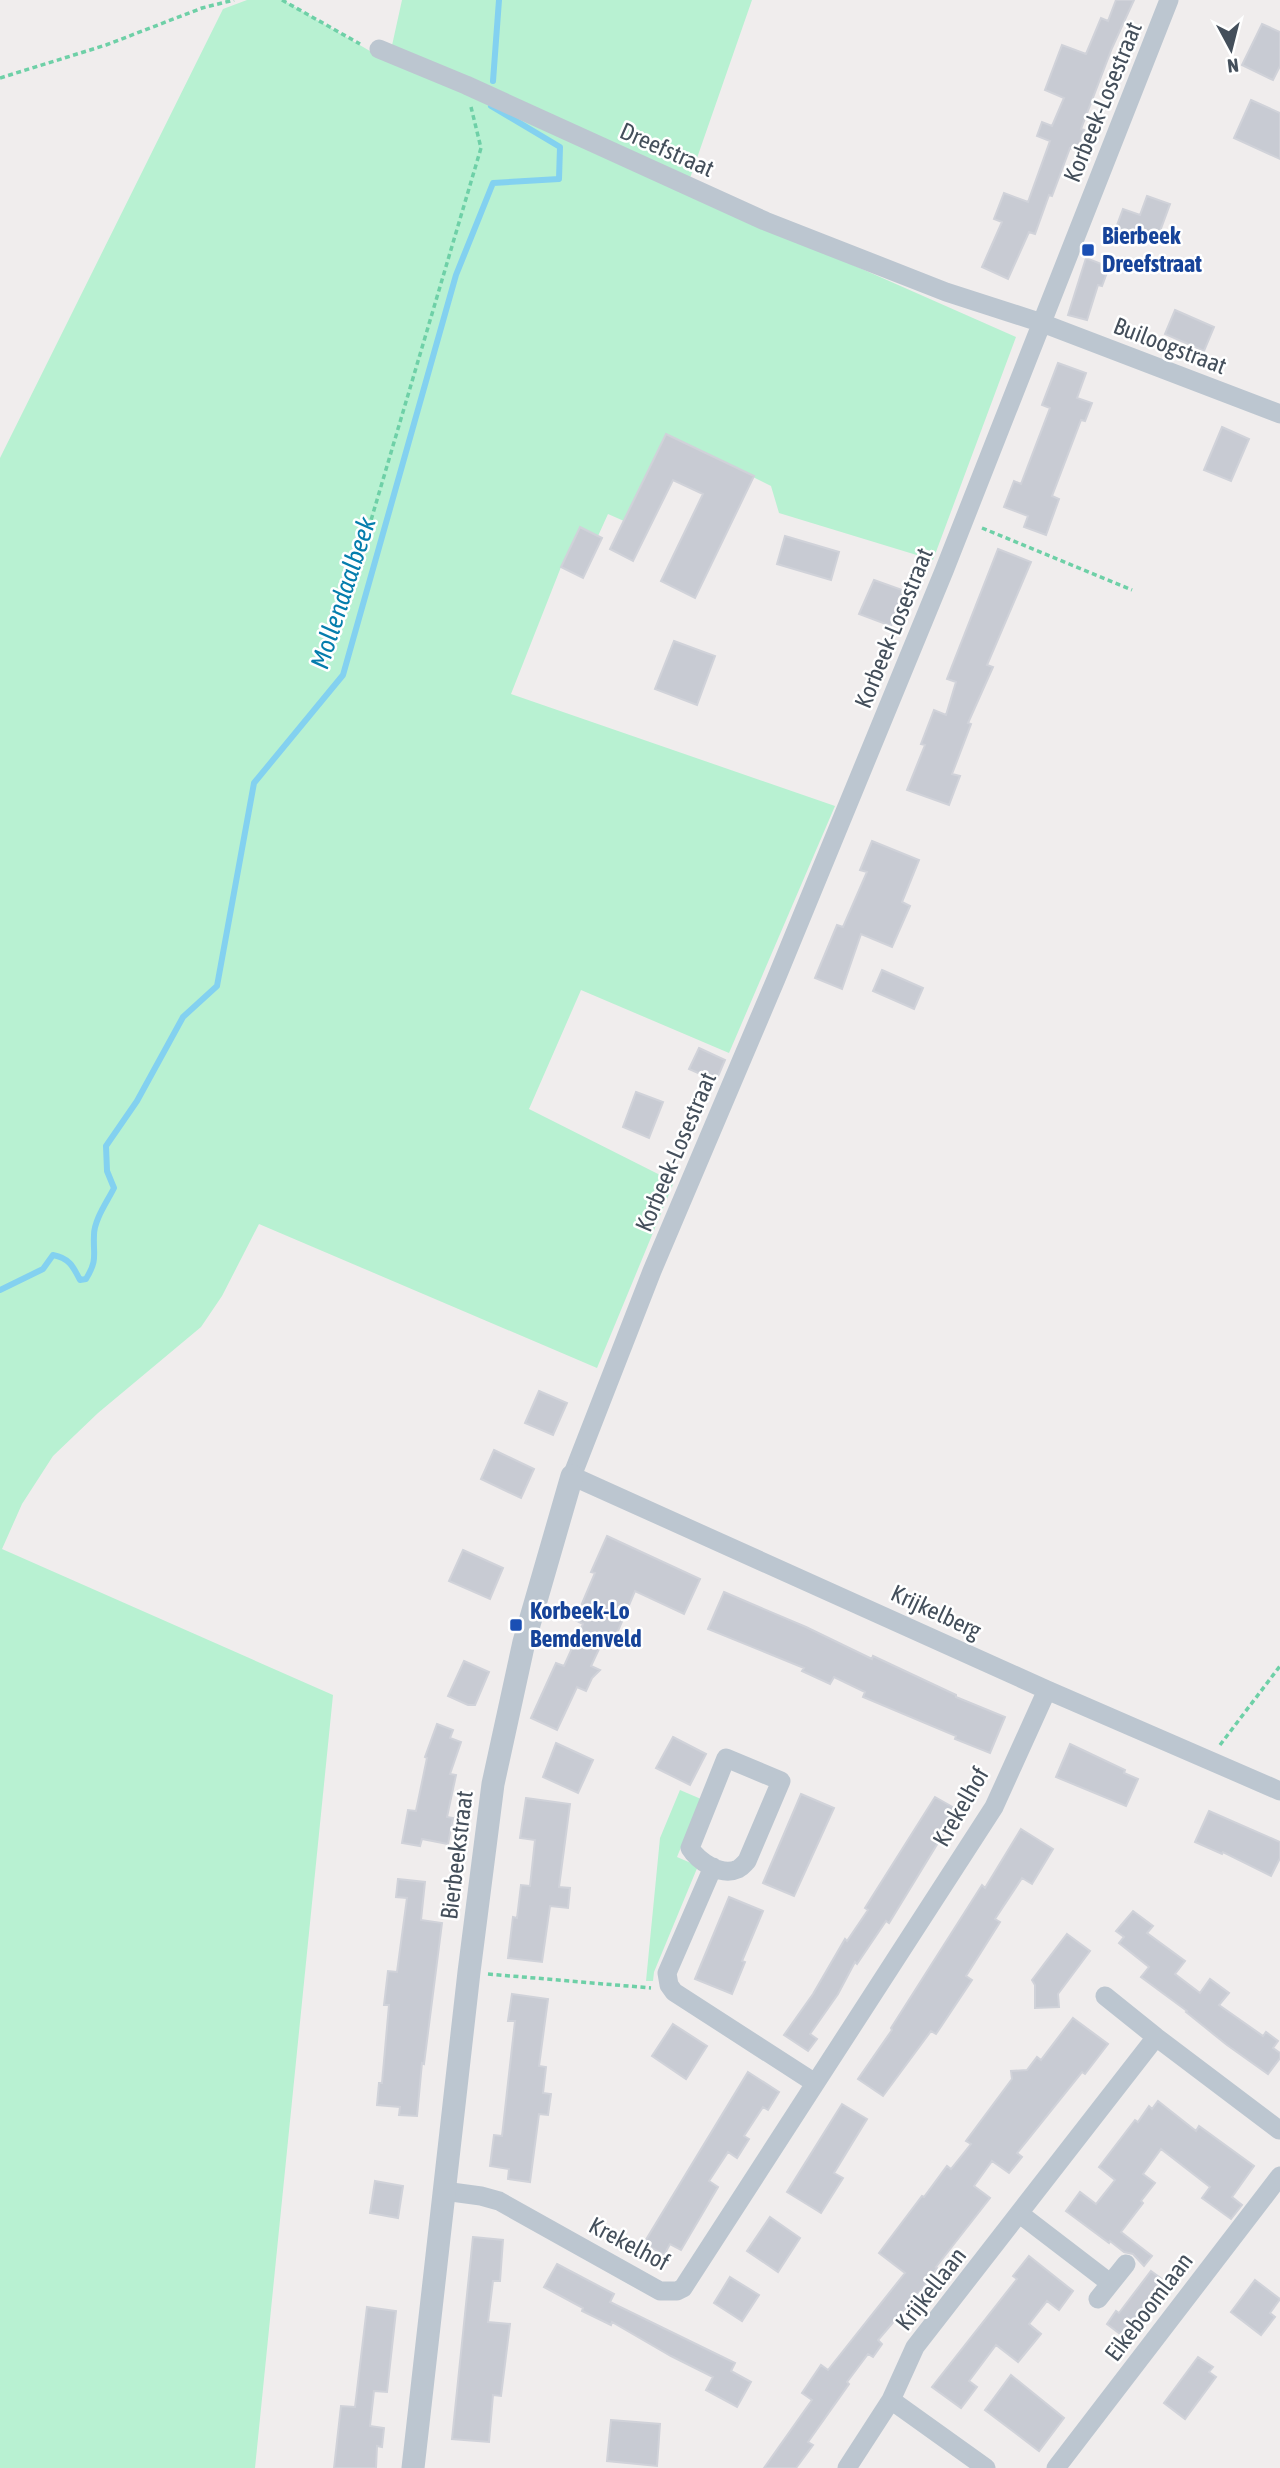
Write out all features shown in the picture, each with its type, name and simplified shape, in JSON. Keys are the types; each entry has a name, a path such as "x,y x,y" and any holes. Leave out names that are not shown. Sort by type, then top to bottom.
{"street":[{"name":"Korbeek-Losestraat","path":"652,1271 776,979 964,521 1169,0"},
{"name":"Dreefstraat","path":"379,49 466,85 765,221 946,292 1042,323"},
{"name":"Builoogstraat","path":"1042,323 1280,414"},
{"name":"Bierbeekstraat","path":"413,2468 493,1784 524,1642 572,1476 652,1271"},
{"name":"Krijkelberg","path":"572,1476 1047,1690 1280,1791"},
{"name":"Krekelhof","path":"444,2191 458,2191 499,2201 660,2291 677,2291 688,2283 993,1807 1047,1690"},
{"path":"726,1758 781,1781 747,1861 738,1869 713,1867 697,1859 690,1848 726,1758"},
{"path":"713,1867 667,1973 669,1985 674,1992 815,2083"},
{"path":"1105,1996 1276,2134"},
{"name":"Krijkellaan","path":"847,2468 891,2400 915,2347 1156,2037"},
{"name":"Eikeboomlaan","path":"1056,2468 1280,2176"},
{"path":"1020,2214 1110,2283"},
{"path":"1098,2299 1126,2264"},
{"path":"891,2400 985,2468"}],"path":[{"path":"0,78 80,54 202,8 234,0"},
{"path":"282,0 356,43 379,49"},
{"path":"335,642 481,148 466,85"},
{"path":"964,521 1132,590"},
{"path":"1212,1761 1224,1739 1280,1666"},
{"path":"469,1972 656,1989 669,1985"}],"green space":[{"path":"247,0 283,0 375,54 1016,337 933,560 779,513 771,486 667,434 624,521 608,514 598,536 580,528 561,567 511,694 835,806 729,1053 581,990 529,1109 674,1182 597,1368 259,1224 222,1296 201,1327 98,1413 53,1456 22,1504 2,1549 333,1695 255,2468 0,2468 0,458 223,9"},
{"path":"402,0 752,0 689,181 391,50"},
{"path":"680,1790 701,1799 677,1857 698,1866 654,1972 653,1981 646,1981 660,1838"}],"building":[{"path":"1116,0 1134,0 1112,48 1081,129 1084,130 1077,151 1070,148 1035,234 1029,232 1008,279 982,267 1002,222 994,219 1004,193 1028,202 1050,141 1037,136 1042,122 1052,126 1064,98 1045,90 1062,45 1086,54 1101,18 1108,21"},
{"path":"1262,24 1280,32 1280,66 1273,80 1242,65"},
{"path":"1251,100 1280,113 1280,159 1234,138"},
{"path":"1147,196 1170,204 1156,242 1116,228 1123,209 1140,215"},
{"path":"1086,258 1109,267 1102,286 1098,285 1087,320 1068,315"},
{"path":"1175,310 1214,327 1204,351 1165,334"},
{"path":"1058,363 1086,373 1077,398 1092,403 1085,421 1081,420 1052,496 1059,499 1046,535 1024,527 1028,516 1004,507 1014,481 1021,484 1050,408 1042,405"},
{"path":"1222,427 1249,439 1231,481 1204,470"},
{"path":"666,434 754,476 695,598 661,581 703,494 673,480 633,561 610,549"},
{"path":"580,527 602,538 583,578 561,567"},
{"path":"785,536 839,552 831,580 777,564"},
{"path":"998,549 1031,562 987,665 993,667 968,723 971,724 952,774 960,776 949,805 907,790 925,745 921,744 934,710 946,715 956,682 947,679"},
{"path":"874,580 905,591 891,626 859,614"},
{"path":"674,641 715,656 697,705 655,689"},
{"path":"872,841 919,860 902,902 910,906 892,947 861,934 842,989 815,978 837,925 843,927 867,872 860,870"},
{"path":"882,970 923,988 914,1009 873,991"},
{"path":"699,1048 725,1060 716,1081 689,1069"},
{"path":"636,1092 663,1102 649,1138 623,1127"},
{"path":"539,1391 567,1403 553,1435 525,1423"},
{"path":"494,1450 534,1469 521,1498 481,1479"},
{"path":"607,1536 700,1579 684,1614 635,1591 615,1638 606,1634 591,1666 600,1670 592,1678 586,1691 577,1687 557,1730 531,1718 556,1663 564,1666 583,1624 575,1620 595,1573 591,1572"},
{"path":"463,1550 503,1568 490,1599 449,1581"},
{"path":"724,1592 1005,1717 990,1753 863,1697 865,1692 834,1677 830,1684 802,1671 804,1668 708,1629"},
{"path":"464,1661 489,1672 475,1705 468,1705 448,1696"},
{"path":"437,1724 453,1730 450,1738 461,1742 450,1774 456,1775 447,1817 453,1818 448,1844 422,1839 420,1846 402,1843 408,1810 416,1811 427,1758 425,1757"},
{"path":"673,1737 706,1754 690,1785 656,1768"},
{"path":"556,1743 593,1760 578,1793 543,1777"},
{"path":"1070,1744 1138,1779 1126,1806 1056,1777"},
{"path":"801,1794 834,1808 794,1896 763,1883"},
{"path":"935,1797 958,1810 889,1923 886,1921 857,1964 855,1962 838,1994 810,2034 817,2039 808,2051 784,2035 813,1994 845,1939 847,1941 868,1910 865,1908"},
{"path":"526,1798 570,1804 559,1887 570,1888 568,1908 550,1906 542,1962 508,1958 513,1917 517,1918 521,1885 530,1886 535,1840 520,1838"},
{"path":"1209,1811 1280,1842 1280,1858 1271,1876 1223,1852 1222,1854 1195,1842"},
{"path":"1021,1829 1053,1849 1032,1884 1022,1878 995,1919 1000,1922 966,1976 972,1980 936,2034 931,2031 883,2096 858,2079"},
{"path":"398,1879 425,1882 421,1920 442,1923 417,2116 399,2115 400,2107 377,2105 379,2083 382,2083 389,2005 384,2005 388,1971 397,1972 407,1898 396,1897"},
{"path":"729,1897 763,1911 742,1961 745,1962 732,1994 695,1979"},
{"path":"1133,1911 1153,1926 1147,1933 1185,1961 1175,1974 1200,1993 1210,1979 1229,1993 1219,2005 1263,2036 1266,2032 1278,2041 1273,2048 1280,2053 1280,2058 1268,2074 1141,1977 1149,1967 1119,1943 1124,1937 1116,1931"},
{"path":"1067,1934 1090,1951 1058,1994 1059,2007 1035,2008 1035,1985 1032,1980"},
{"path":"512,1994 548,1999 539,2066 546,2067 543,2093 551,2094 548,2115 539,2114 530,2182 508,2179 509,2169 490,2166 494,2135 502,2136 515,2021 508,2021"},
{"path":"1073,2018 1108,2044 1017,2153 1022,2157 1009,2173 992,2161 974,2186 990,2198 936,2267 926,2284 878,2340 882,2344 873,2357 868,2354 847,2382 849,2384 808,2442 813,2445 796,2468 764,2468 812,2400 802,2393 821,2365 828,2370 905,2273 879,2253 947,2166 951,2169 971,2144 966,2141 1012,2079 1011,2071 1027,2070 1037,2057 1041,2060"},
{"path":"673,2024 707,2046 686,2079 652,2056"},
{"path":"748,2072 779,2092 768,2110 763,2107 744,2136 749,2139 737,2158 728,2152 709,2181 718,2187 681,2250 670,2244 664,2255 644,2243"},
{"path":"1158,2101 1196,2131 1199,2126 1254,2166 1232,2197 1242,2205 1231,2219 1202,2198 1210,2187 1161,2149 1143,2174 1155,2183 1121,2232 1152,2256 1144,2266 1133,2254 1124,2252 1110,2241 1109,2243 1066,2211 1080,2192 1096,2204 1115,2180 1099,2167 1135,2120 1138,2122 1149,2106 1152,2109"},
{"path":"842,2104 867,2119 834,2173 843,2178 821,2213 787,2192"},
{"path":"375,2181 403,2186 398,2218 370,2213"},
{"path":"770,2217 800,2238 778,2272 747,2251"},
{"path":"473,2237 503,2240 500,2281 493,2281 488,2322 510,2324 501,2396 493,2395 489,2442 452,2439"},
{"path":"1029,2256 1073,2291 1059,2310 1047,2301 1029,2324 1041,2334 1018,2362 996,2345 969,2381 977,2387 961,2408 932,2387 1017,2279 1013,2276"},
{"path":"557,2264 614,2294 610,2302 735,2363 731,2371 751,2382 737,2407 706,2390 713,2377 612,2322 611,2325 582,2311 583,2308 544,2287"},
{"path":"1151,2271 1170,2285 1128,2340 1107,2324 1116,2311 1119,2313"},
{"path":"730,2277 759,2295 742,2321 714,2303"},
{"path":"1255,2280 1280,2299 1270,2313 1275,2317 1261,2335 1231,2312"},
{"path":"367,2307 396,2311 387,2392 374,2391 370,2426 384,2428 382,2447 377,2446 376,2468 334,2468 341,2406 355,2407"},
{"path":"1198,2357 1213,2367 1209,2372 1216,2377 1185,2419 1164,2403"},
{"path":"1011,2375 1064,2418 1039,2451 985,2410"},
{"path":"611,2420 660,2424 657,2466 607,2461"}],"waterway":[{"name":"Mollendaalbeek","path":"493,81 499,0"},
{"name":"Mollendaalbeek","path":"0,1290 43,1269 53,1255 70,1263 80,1280 86,1279 90,1272 94,1257 96,1223 114,1188 107,1171 106,1146 137,1101 183,1017 217,986 254,783 343,675 456,275 493,183 559,179 560,147 491,106"}],"place":[{"name":"Bierbeek Dreefstraat","path":"1088,250"},
{"name":"Korbeek-Lo Bemdenveld","path":"516,1625"}]}
